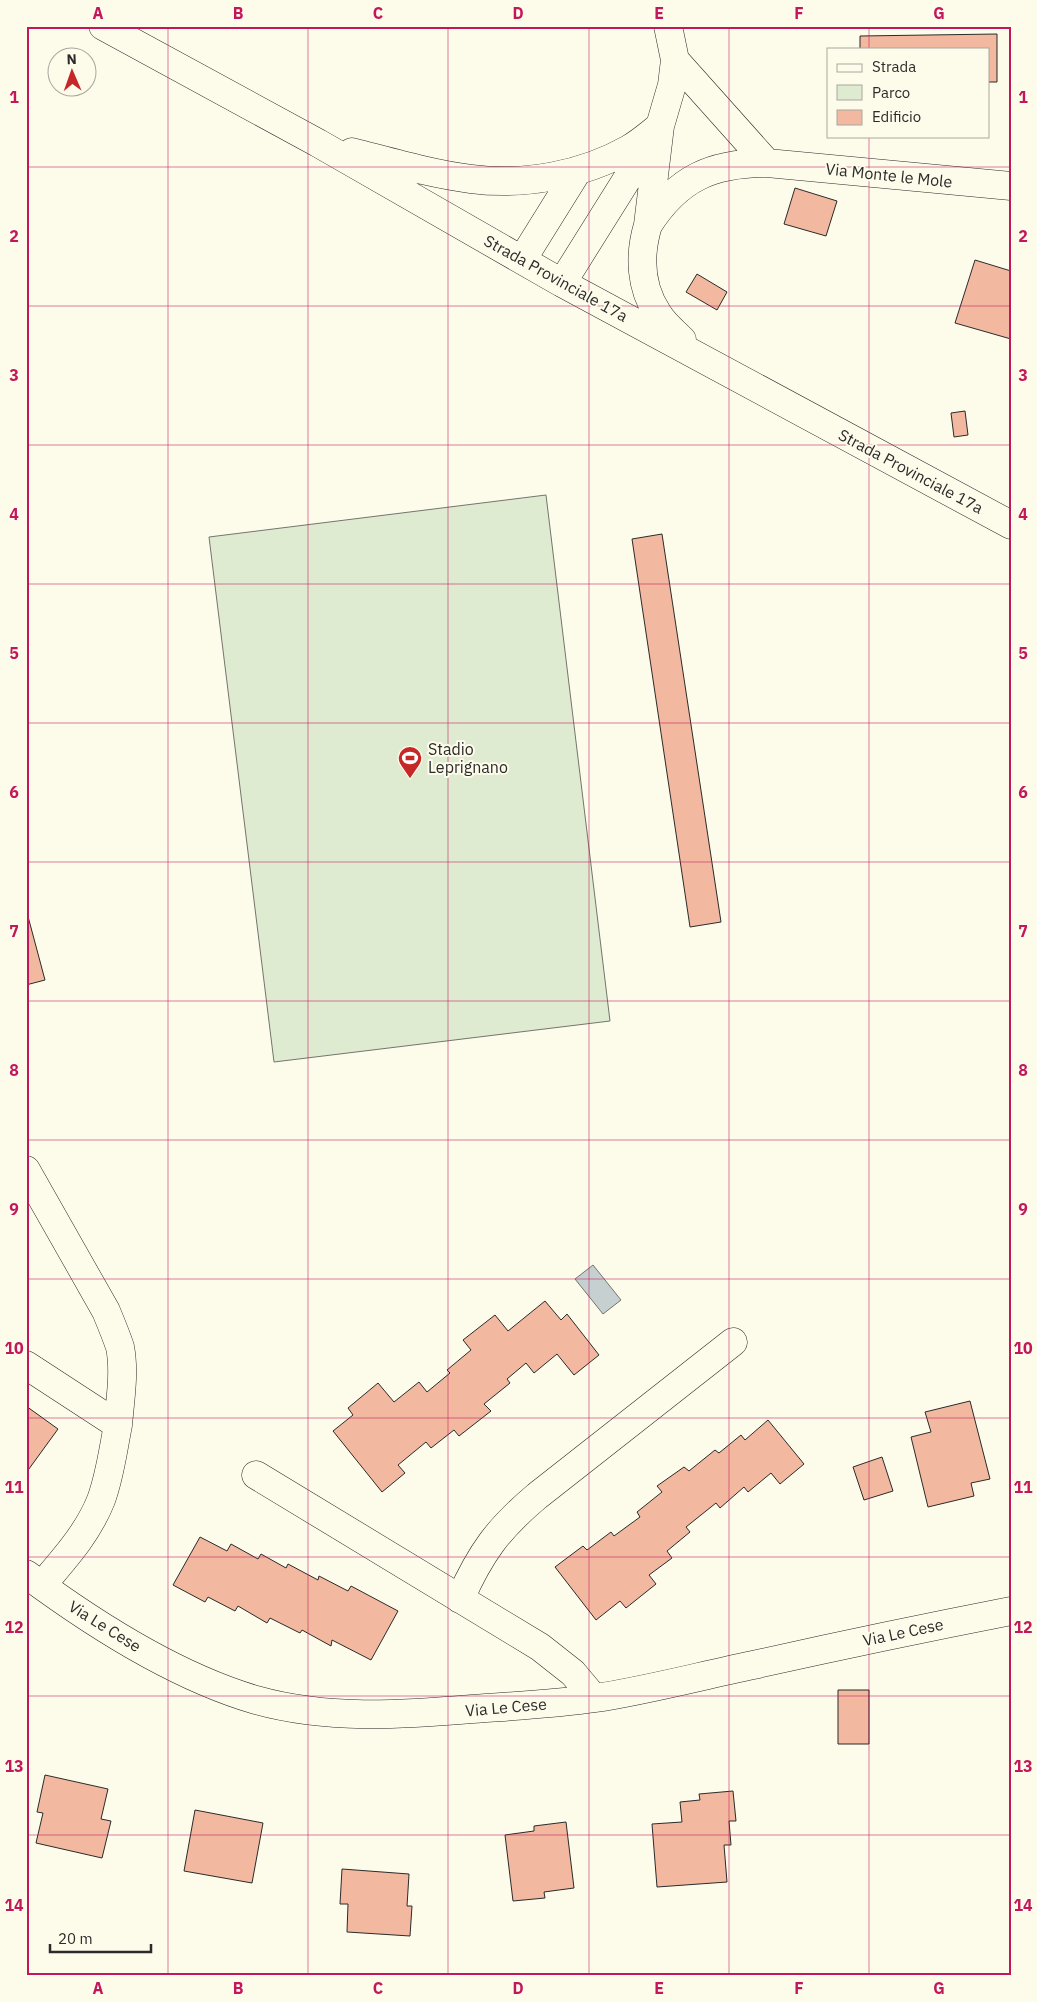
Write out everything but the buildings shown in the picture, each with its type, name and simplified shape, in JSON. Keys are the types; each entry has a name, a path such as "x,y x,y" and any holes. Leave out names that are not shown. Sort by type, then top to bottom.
{"street":[{"name":"Strada Provinciale 17a","path":"103,26 318,143 562,283 1011,525"},
{"path":"668,26 675,60 672,84 660,126 648,225 643,240 642,255 646,288 652,304 659,316 694,354"},
{"path":"675,60 767,163"},
{"path":"318,143 411,167 472,179 523,180 550,177 598,164 631,149 660,126"},
{"path":"562,283 660,126"},
{"name":"Via Monte le Mole","path":"648,225 665,201 682,186 711,170 735,164 767,163 1011,186"},
{"path":"522,260 578,170"},
{"path":"26,1170 106,1311 120,1350 121,1373 118,1425 100,1502 75,1546 34,1580"},
{"path":"460,1599 479,1559 492,1539 509,1520 733,1342"},
{"path":"26,1365 118,1425"},
{"path":"256,1475 552,1656 573,1673 594,1698"},
{"name":"Via Le Cese","path":"34,1580 131,1642 184,1672 232,1692 276,1704 324,1712 381,1715 594,1698 897,1633 1011,1611"}],"green space":[{"name":"Stadio Leprignano","path":"546,495 610,1021 274,1062 209,537"}],"shaded area":[{"path":"593,1265 621,1300 603,1314 575,1279"}],"place":[{"name":"Stadio Leprignano","path":"410,779"}]}
